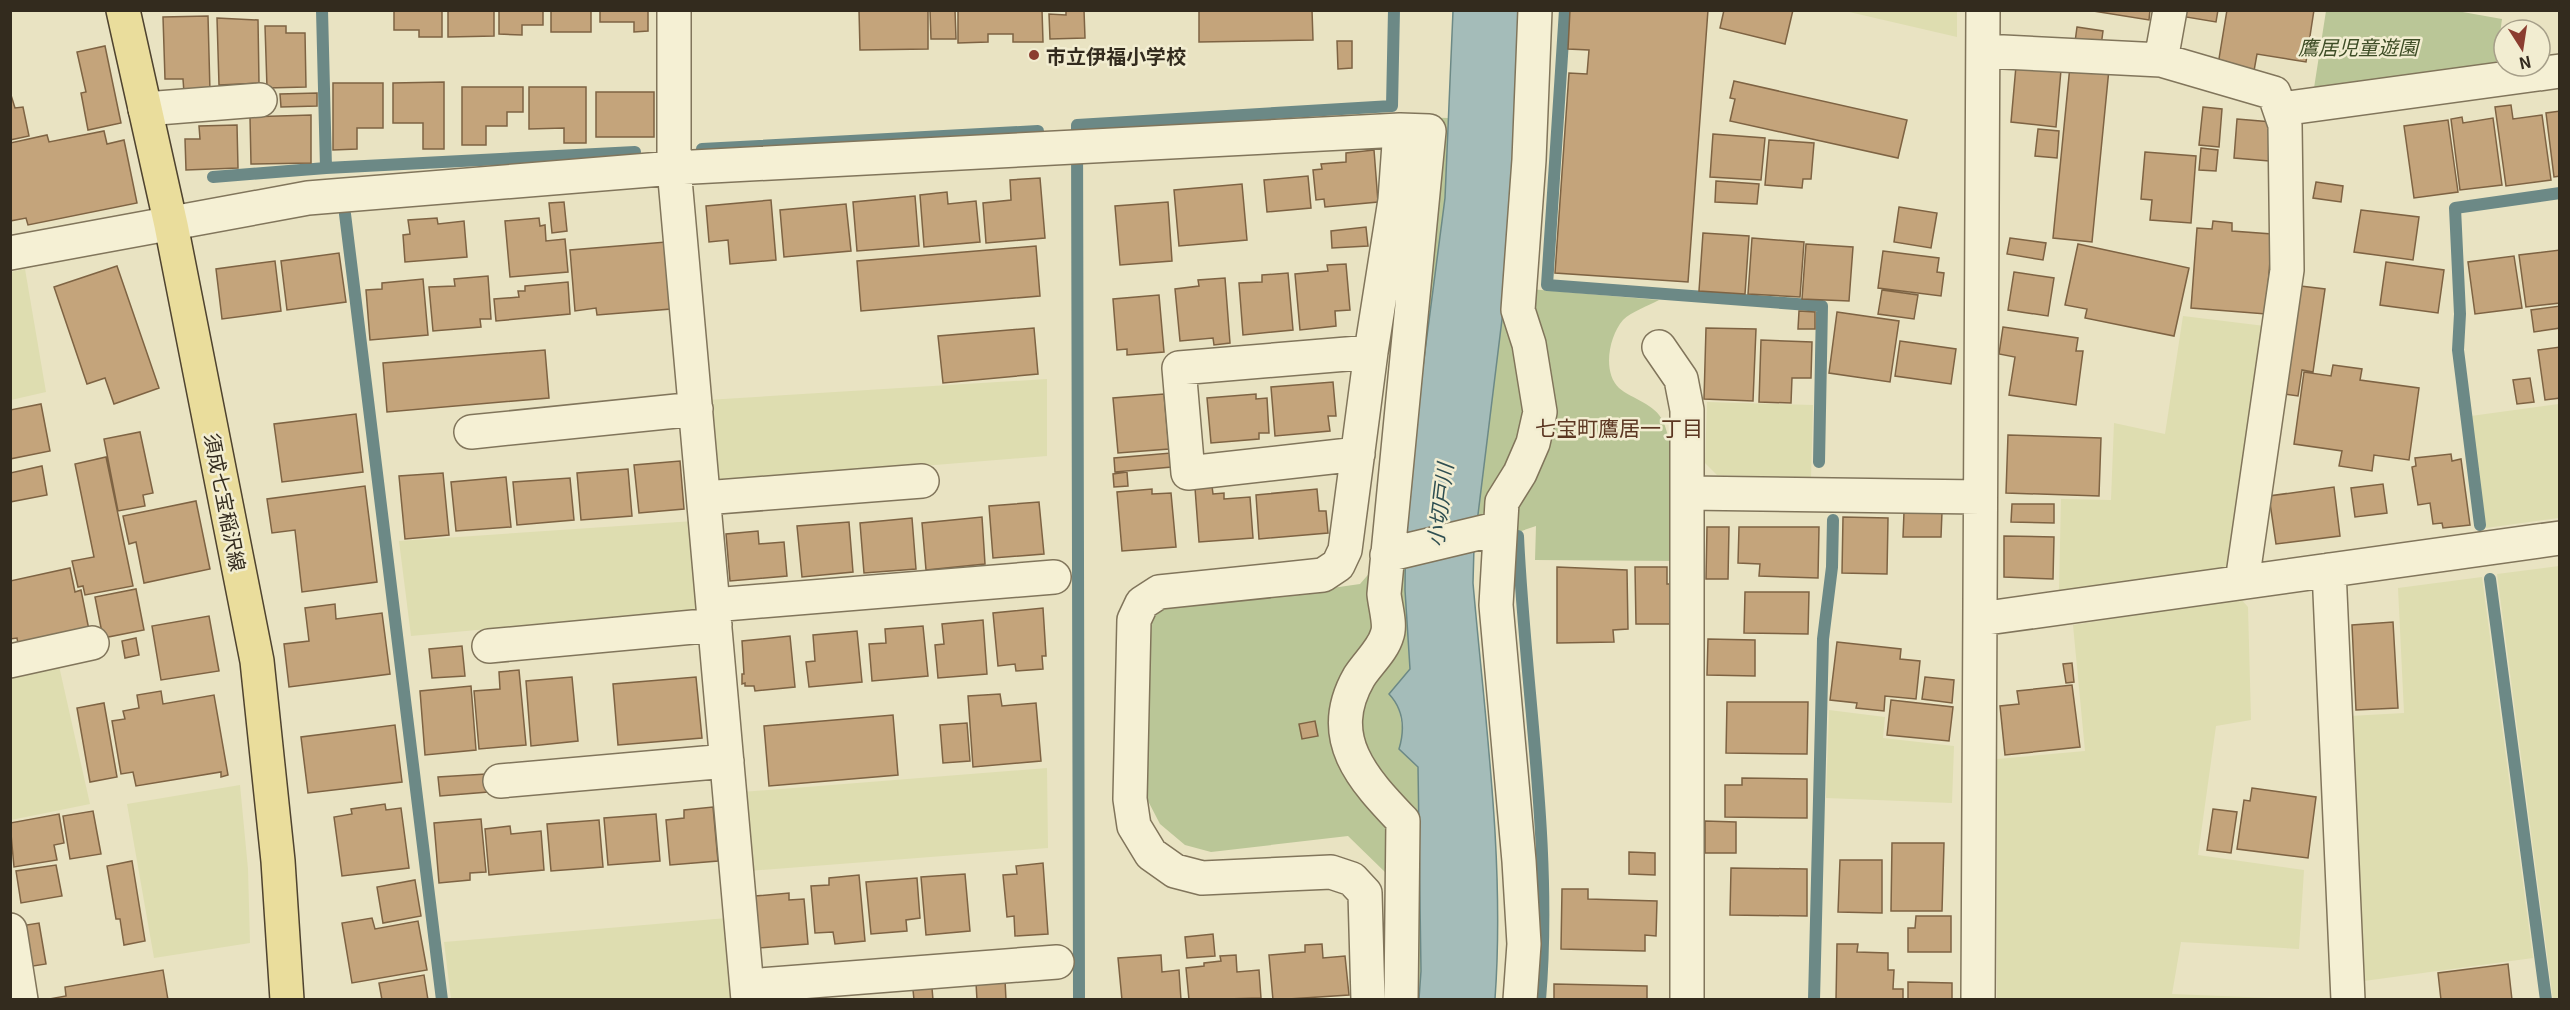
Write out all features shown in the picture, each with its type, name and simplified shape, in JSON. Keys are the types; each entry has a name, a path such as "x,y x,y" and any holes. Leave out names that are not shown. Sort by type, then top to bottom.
{"main road":[{"name":"須成七宝稲沢線","path":"123,10 171,225 257,661 278,861 287,999"}],"street":[{"path":"674,10 674,168 748,993 1057,962"},
{"path":"1520,999 1524,944 1520,873 1496,605 1496,529 1502,502 1520,473 1533,443 1540,412 1528,344 1518,310 1529,160 1535,10"},
{"path":"1978,999 1980,150 1983,10"},
{"path":"2161,60 2170,10"},
{"path":"1983,51 2161,60 2274,93 2285,125 2287,270 2242,582"},
{"path":"2281,109 2559,71"},
{"path":"145,109 260,100"},
{"path":"1368,999 1365,893 1352,879 1331,872 1202,878 1175,871 1151,854 1134,825 1130,799 1134,620 1142,603 1159,592 1177,588 1323,575 1338,565 1345,550 1371,352 1395,201 1400,130"},
{"path":"10,253 308,198 674,168 1400,130 1429,131 1391,554 1384,594 1388,635 1359,678 1347,703 1346,735 1355,765 1369,785 1403,821 1401,999"},
{"path":"1659,347 1681,379 1687,410 1687,999"},
{"path":"1358,454 1188,473 1179,368 1371,352"},
{"path":"471,432 696,409"},
{"path":"704,498 922,481"},
{"path":"1688,493 1980,497"},
{"path":"1391,554 1496,529"},
{"path":"1980,619 2559,538"},
{"path":"2329,570 2349,999"},
{"path":"489,646 714,615 1054,577"},
{"path":"10,661 92,643"},
{"path":"500,781 727,761"},
{"path":"10,930 21,999"}],"green space":[{"path":"1845,11 1957,11 1957,37"},
{"name":"鷹居児童遊園","path":"2326,11 2457,11 2496,18 2492,18 2492,64 2314,88"},
{"path":"1413,117 1448,118 1445,198 1406,497 1405,590 1410,669 1398,703 1403,733 1399,749 1418,767 1421,971 1419,999 1382,999 1386,873 1348,836 1211,852 1185,845 1160,824 1147,799 1148,632 1154,617 1168,602 1360,584 1373,569 1380,457"},
{"path":"25,269 46,392 11,400 11,272"},
{"path":"1506,287 1659,300 1623,320 1611,344 1609,364 1610,373 1619,388 1655,410 1663,421 1668,435 1674,470 1680,561 1535,560 1536,526 1474,547"},
{"path":"2183,316 2273,327 2229,570 2059,591 2061,499 2111,500 2114,423 2165,434"},
{"path":"1047,379 1047,456 713,483 707,400"},
{"path":"1707,402 1813,405 1811,478 1717,475 1705,463"},
{"path":"2559,404 2559,518 2486,528 2471,416"},
{"path":"694,521 701,610 411,636 399,541"},
{"path":"2559,566 2560,999 2553,1000 2497,574"},
{"path":"2482,577 2533,958 2364,981 2350,716 2404,713 2398,588"},
{"path":"2240,598 2248,607 2251,720 2216,726 2198,855 2304,870 2299,949 2181,942 2172,994 2294,999 1997,1000 1997,759 2085,751 2073,625"},
{"path":"57,657 90,804 11,820 10,667"},
{"path":"1829,710 1885,717 1883,738 1954,746 1952,803 1826,798"},
{"path":"1047,768 1048,848 748,871 742,792"},
{"path":"240,785 248,869 250,943 154,958 127,804"},
{"path":"727,918 734,999 451,999 444,942"}],"water":[{"name":"小切戸川","path":"1453,11 1521,11 1506,287 1474,547 1473,583 1496,843 1495,999 1419,999 1421,971 1418,767 1399,749 1402,720 1398,707 1389,694 1410,669 1405,590 1406,497 1445,198"}],"building":[{"path":"394,10 442,10 442,37 419,37 419,30 394,30"},
{"path":"448,10 494,10 494,36 448,37"},
{"path":"499,10 543,10 543,25 522,25 522,35 499,34"},
{"path":"551,10 591,10 591,32 551,32"},
{"path":"600,10 648,10 648,31 634,32 634,22 600,22"},
{"path":"859,10 928,10 928,49 860,50"},
{"path":"930,10 955,10 956,39 931,39"},
{"path":"958,10 1042,10 1043,42 1013,42 1013,34 988,34 988,42 958,43"},
{"path":"1066,10 1084,10 1085,38 1050,39 1049,14 1066,15"},
{"path":"1199,10 1312,10 1313,40 1199,42"},
{"path":"1570,10 1708,10 1688,282 1555,273 1569,73 1587,74 1589,50 1568,49"},
{"path":"1724,10 1793,10 1785,44 1720,28"},
{"path":"2087,10 2150,10 2149,20"},
{"path":"2181,10 2218,10 2216,22 2180,16"},
{"path":"2227,10 2314,10 2306,62 2257,54 2254,71 2218,65"},
{"path":"208,16 210,92 184,93 183,79 165,79 163,17"},
{"path":"217,18 258,20 259,83 219,85"},
{"path":"265,26 286,26 286,33 305,33 306,87 267,88"},
{"path":"2077,27 2103,31 2101,46 2075,42"},
{"path":"1337,41 1352,41 1352,68 1338,69"},
{"path":"105,46 121,123 88,130 81,93 86,92 77,52"},
{"path":"2016,66 2061,70 2056,127 2011,122"},
{"path":"2070,66 2109,69 2092,242 2053,238"},
{"path":"1734,81 1907,120 1898,158 1730,121 1735,99 1730,98"},
{"path":"444,82 444,149 423,149 423,123 393,123 393,83"},
{"path":"333,83 383,83 383,128 357,128 357,149 333,150"},
{"path":"462,87 523,87 523,112 507,112 507,126 486,126 486,145 462,145"},
{"path":"529,87 586,87 586,143 564,143 564,128 529,129"},
{"path":"10,92 15,108 23,107 29,136 10,140"},
{"path":"596,92 654,92 654,137 596,137"},
{"path":"317,93 317,106 281,107 280,94"},
{"path":"2511,105 2513,119 2542,115 2551,180 2506,186 2495,107"},
{"path":"2203,107 2222,109 2219,147 2199,145"},
{"path":"2560,111 2560,176 2554,177 2546,113"},
{"path":"311,115 311,163 251,164 250,117"},
{"path":"2462,117 2463,123 2493,118 2502,185 2460,190 2451,119"},
{"path":"2237,119 2272,122 2269,161 2234,158"},
{"path":"2448,120 2458,192 2414,198 2404,126"},
{"path":"237,125 238,168 186,170 185,139 200,139 199,126"},
{"path":"2038,129 2059,131 2057,158 2035,156"},
{"path":"104,131 107,144 124,140 137,203 28,225 26,218 10,221 10,143 47,135 49,142"},
{"path":"1713,134 1765,138 1761,180 1710,177"},
{"path":"1769,140 1814,143 1811,179 1803,179 1802,188 1765,185"},
{"path":"2201,148 2218,150 2216,171 2199,170"},
{"path":"1374,150 1378,202 1325,207 1324,199 1316,200 1313,170 1322,169 1321,164 1346,162 1346,153"},
{"path":"2145,152 2196,156 2191,223 2150,220 2152,200 2141,199"},
{"path":"1308,176 1311,208 1267,212 1264,180"},
{"path":"1040,178 1045,238 986,243 983,203 1011,200 1010,180"},
{"path":"1716,181 1759,184 1757,204 1715,202"},
{"path":"2316,182 2343,186 2341,202 2313,198"},
{"path":"1242,184 1247,240 1179,246 1174,190"},
{"path":"947,192 948,204 976,201 980,242 924,247 920,195"},
{"path":"915,196 919,246 857,251 853,202"},
{"path":"771,200 776,260 730,264 728,240 709,242 706,206"},
{"path":"564,202 567,231 552,233 549,203"},
{"path":"1168,202 1172,261 1120,265 1115,206"},
{"path":"846,204 851,251 784,257 780,210"},
{"path":"1899,207 1937,213 1931,248 1894,242"},
{"path":"2361,210 2419,217 2413,260 2354,252"},
{"path":"437,218 438,224 464,221 467,257 405,262 403,235 410,234 408,220"},
{"path":"539,218 540,226 545,225 546,241 565,239 568,272 510,277 505,221"},
{"path":"2213,221 2232,223 2232,231 2272,234 2266,314 2191,308 2197,228 2212,229"},
{"path":"1366,227 1368,246 1332,248 1331,231"},
{"path":"1703,233 1749,236 1745,294 1699,291"},
{"path":"1752,238 1804,242 1800,297 1748,294"},
{"path":"2010,238 2046,243 2043,260 2007,254"},
{"path":"666,242 671,309 597,315 596,308 575,311 570,250"},
{"path":"1806,244 1853,247 1849,301 1802,299"},
{"path":"2078,244 2189,268 2174,336 2085,318 2087,309 2065,305"},
{"path":"1036,246 1040,296 861,311 857,261"},
{"path":"2560,250 2560,303 2526,307 2519,255"},
{"path":"1883,251 1939,258 1937,272 1944,273 1941,296 1878,288"},
{"path":"339,253 346,302 287,310 281,261"},
{"path":"2514,256 2522,308 2475,314 2468,262"},
{"path":"275,261 281,311 222,319 216,269"},
{"path":"2386,262 2444,270 2438,313 2380,305"},
{"path":"1346,264 1350,310 1335,311 1336,326 1300,330 1295,274 1328,271 1327,265"},
{"path":"117,266 159,388 114,404 105,378 87,384 54,287"},
{"path":"2014,272 2054,278 2048,316 2008,310"},
{"path":"1288,273 1293,330 1243,335 1239,283 1262,282 1262,275"},
{"path":"488,276 491,319 480,319 481,327 433,331 429,287 455,286 454,279"},
{"path":"1225,278 1230,343 1214,345 1213,338 1180,341 1175,289 1199,286 1198,280"},
{"path":"423,279 428,335 370,340 366,290 382,289 382,283"},
{"path":"568,282 570,314 496,321 494,299 519,297 518,291 525,291 525,286"},
{"path":"2292,285 2325,289 2313,372 2302,370 2298,396 2277,393"},
{"path":"1882,290 1918,295 1914,319 1878,314"},
{"path":"1159,295 1164,352 1127,355 1127,349 1117,350 1113,299"},
{"path":"2560,306 2560,328 2534,332 2531,310"},
{"path":"1799,311 1815,312 1815,329 1798,329"},
{"path":"1837,312 1899,321 1890,382 1829,373"},
{"path":"2003,327 2078,338 2076,351 2083,351 2076,405 2009,395 2015,357 1999,354"},
{"path":"1034,328 1038,374 943,383 938,336"},
{"path":"1706,328 1756,329 1753,401 1704,399"},
{"path":"1761,340 1812,342 1811,378 1792,378 1791,403 1759,402"},
{"path":"1900,341 1956,349 1951,384 1895,376"},
{"path":"2560,347 2560,398 2545,400 2538,350"},
{"path":"545,350 549,398 387,412 383,363"},
{"path":"2333,365 2362,369 2360,380 2419,388 2409,460 2374,455 2372,471 2339,466 2342,451 2294,444 2304,372 2331,376"},
{"path":"2530,378 2534,402 2517,404 2513,380"},
{"path":"1333,382 1336,416 1328,416 1330,431 1275,436 1271,387"},
{"path":"1164,394 1169,449 1118,453 1113,398"},
{"path":"1256,394 1256,399 1267,398 1269,433 1259,433 1259,439 1211,443 1207,398"},
{"path":"41,404 50,451 10,459 10,410"},
{"path":"356,414 363,472 282,482 274,424"},
{"path":"140,432 153,493 143,495 145,506 118,511 104,439"},
{"path":"2008,435 2101,438 2099,496 2006,493"},
{"path":"1171,453 1172,467 1115,472 1114,458"},
{"path":"2451,454 2452,461 2461,459 2470,525 2443,528 2442,523 2433,524 2430,503 2418,505 2412,467 2416,466 2415,458"},
{"path":"106,457 133,586 85,595 83,586 78,587 72,561 94,557 75,464"},
{"path":"680,461 684,509 639,513 634,465"},
{"path":"42,466 47,495 10,502 10,473"},
{"path":"628,469 632,516 581,520 577,473"},
{"path":"1127,472 1128,486 1114,487 1113,474"},
{"path":"443,473 449,535 405,539 399,476"},
{"path":"506,477 511,527 456,531 451,482"},
{"path":"570,478 574,520 517,525 513,482"},
{"path":"2383,484 2387,513 2355,517 2351,488"},
{"path":"365,486 377,582 302,592 295,530 272,533 267,499"},
{"path":"1212,486 1213,494 1224,493 1224,499 1250,497 1253,538 1199,542 1195,488"},
{"path":"2334,487 2340,536 2276,544 2269,496"},
{"path":"1152,489 1152,494 1171,493 1176,547 1122,551 1117,492"},
{"path":"1317,489 1319,511 1326,511 1328,533 1259,539 1256,495"},
{"path":"196,501 210,569 144,583 136,542 129,544 123,516"},
{"path":"1039,502 1044,554 993,558 989,506"},
{"path":"2012,504 2054,504 2054,523 2011,522"},
{"path":"1904,512 1942,512 1941,537 1903,537"},
{"path":"982,517 985,564 926,570 922,523"},
{"path":"1843,517 1888,518 1887,574 1842,573"},
{"path":"912,518 916,569 864,573 860,523"},
{"path":"849,522 853,572 802,577 797,526"},
{"path":"1707,527 1729,527 1728,579 1706,579"},
{"path":"1739,527 1819,527 1818,578 1759,576 1760,564 1738,563"},
{"path":"758,531 759,544 784,542 787,576 730,581 726,534"},
{"path":"2004,536 2054,537 2053,579 2004,577"},
{"path":"1557,567 1627,570 1628,629 1613,630 1614,642 1557,643"},
{"path":"1635,567 1667,567 1667,584 1676,584 1675,624 1636,624"},
{"path":"70,568 75,592 81,590 89,630 18,644 17,638 10,639 10,581"},
{"path":"136,589 144,630 103,638 95,597"},
{"path":"1745,592 1809,592 1808,634 1744,633"},
{"path":"335,604 336,619 382,613 390,674 289,687 284,644 309,641 305,608"},
{"path":"1043,608 1046,656 1042,656 1043,669 1016,671 1015,664 998,666 993,613"},
{"path":"209,616 219,671 161,680 152,626"},
{"path":"983,620 987,674 938,678 935,645 944,644 942,624"},
{"path":"2393,622 2398,708 2356,710 2352,625"},
{"path":"923,626 928,676 872,681 869,644 886,643 885,629"},
{"path":"857,631 862,682 809,687 806,662 815,661 813,635"},
{"path":"790,636 795,687 755,691 754,686 742,684 742,674 744,674 742,641"},
{"path":"136,638 139,655 125,658 122,641"},
{"path":"1708,639 1755,640 1755,676 1707,675"},
{"path":"1837,642 1901,649 1900,659 1920,661 1916,699 1885,696 1884,711 1856,708 1857,703 1830,700"},
{"path":"462,646 465,676 432,678 429,649"},
{"path":"2072,663 2074,682 2066,683 2063,664"},
{"path":"519,670 526,745 479,749 474,691 500,689 499,672"},
{"path":"572,677 578,741 531,746 526,681"},
{"path":"696,677 702,738 618,745 613,684"},
{"path":"1925,677 1954,680 1952,703 1922,699"},
{"path":"2072,685 2080,747 2005,755 2000,706 2019,704 2017,691"},
{"path":"471,686 476,750 425,755 420,691"},
{"path":"161,691 163,704 214,695 228,775 221,777 221,772 136,786 133,772 121,774 112,721 125,719 123,711 139,708 137,695"},
{"path":"1000,694 1002,706 1036,703 1041,761 973,767 968,696"},
{"path":"1891,700 1953,707 1949,741 1887,735"},
{"path":"1727,702 1808,702 1807,754 1726,753"},
{"path":"104,703 117,777 90,782 77,708"},
{"path":"893,715 898,775 769,786 764,726"},
{"path":"1315,721 1318,736 1302,739 1299,724"},
{"path":"967,723 970,761 943,763 940,725"},
{"path":"395,725 402,782 308,793 301,737"},
{"path":"486,774 488,792 440,796 438,777"},
{"path":"1742,778 1807,779 1807,818 1725,817 1725,785 1742,785"},
{"path":"2252,788 2316,797 2308,858 2237,849 2244,800 2250,801"},
{"path":"385,804 386,810 401,808 409,868 342,876 334,817 352,814 351,809"},
{"path":"713,807 718,861 670,865 666,820 684,818 684,810"},
{"path":"2213,809 2237,812 2231,853 2207,850"},
{"path":"93,811 101,854 70,859 63,816"},
{"path":"59,814 64,843 54,845 57,860 14,867 10,823"},
{"path":"656,814 660,861 608,865 604,818"},
{"path":"481,819 486,872 470,873 470,880 439,883 434,823"},
{"path":"599,820 603,867 551,871 547,824"},
{"path":"1705,821 1736,822 1736,853 1705,853"},
{"path":"510,826 511,834 541,831 544,870 489,875 485,829"},
{"path":"1892,843 1944,843 1942,911 1891,911"},
{"path":"1629,852 1655,853 1655,875 1629,874"},
{"path":"1840,860 1882,860 1882,913 1838,912"},
{"path":"132,861 145,941 124,945 120,919 116,919 107,866"},
{"path":"1043,863 1048,934 1015,936 1014,916 1007,917 1003,875 1017,874 1016,866"},
{"path":"56,865 62,896 21,903 16,871"},
{"path":"1731,868 1807,869 1807,916 1730,915"},
{"path":"965,874 970,931 926,935 921,877"},
{"path":"859,875 865,941 835,944 833,932 815,933 811,886 829,885 829,878"},
{"path":"917,878 920,918 906,920 907,931 871,934 866,882"},
{"path":"415,880 421,916 383,923 377,887"},
{"path":"1562,889 1588,889 1588,899 1657,901 1656,936 1645,935 1645,951 1561,949"},
{"path":"789,893 789,900 804,899 808,944 759,948 755,896"},
{"path":"1916,916 1951,916 1951,952 1908,952 1908,928 1915,928"},
{"path":"372,918 375,929 418,921 427,970 352,983 342,923"},
{"path":"39,923 46,964 27,967 20,926"},
{"path":"1213,934 1215,956 1187,958 1185,937"},
{"path":"1322,944 1323,958 1345,956 1349,995 1273,1000 1269,955 1305,952 1305,945"},
{"path":"1837,944 1858,944 1857,952 1888,953 1888,970 1894,970 1893,989 1903,989 1903,1000 1836,1000"},
{"path":"1161,955 1162,972 1179,970 1181,1000 1122,1000 1118,958"},
{"path":"1236,955 1237,972 1259,970 1261,998 1189,1000 1186,968 1221,961 1220,956"},
{"path":"2508,964 2512,1000 2441,1000 2438,973"},
{"path":"163,970 168,1000 44,1000 66,996 65,987"},
{"path":"424,975 428,1000 382,1000 379,983"},
{"path":"1005,980 1006,1000 977,1000 976,983"},
{"path":"1908,982 1952,983 1952,1000 1908,1000"},
{"path":"1554,984 1647,986 1647,1000 1554,1000"},
{"path":"932,988 933,1000 914,1000 913,990"}],"waterway":[{"path":"322,10 326,168"},
{"path":"1079,1000 1077,125 1392,106 1394,10"},
{"path":"1565,10 1547,285 1822,306 1819,462"},
{"path":"702,149 1038,131"},
{"path":"213,177 326,168 635,152"},
{"path":"2480,525 2458,350 2460,314 2455,208 2560,193"},
{"path":"345,214 442,1000"},
{"path":"1814,1000 1823,639 1832,567 1833,520"},
{"path":"1518,536 1541,826 1543,942 1540,1000"},
{"path":"2490,579 2546,1000"}],"place":[{"name":"市立伊福小学校","path":"1034,55"}],"district":[{"name":"七宝町鷹居一丁目","path":"1619,427"}]}
